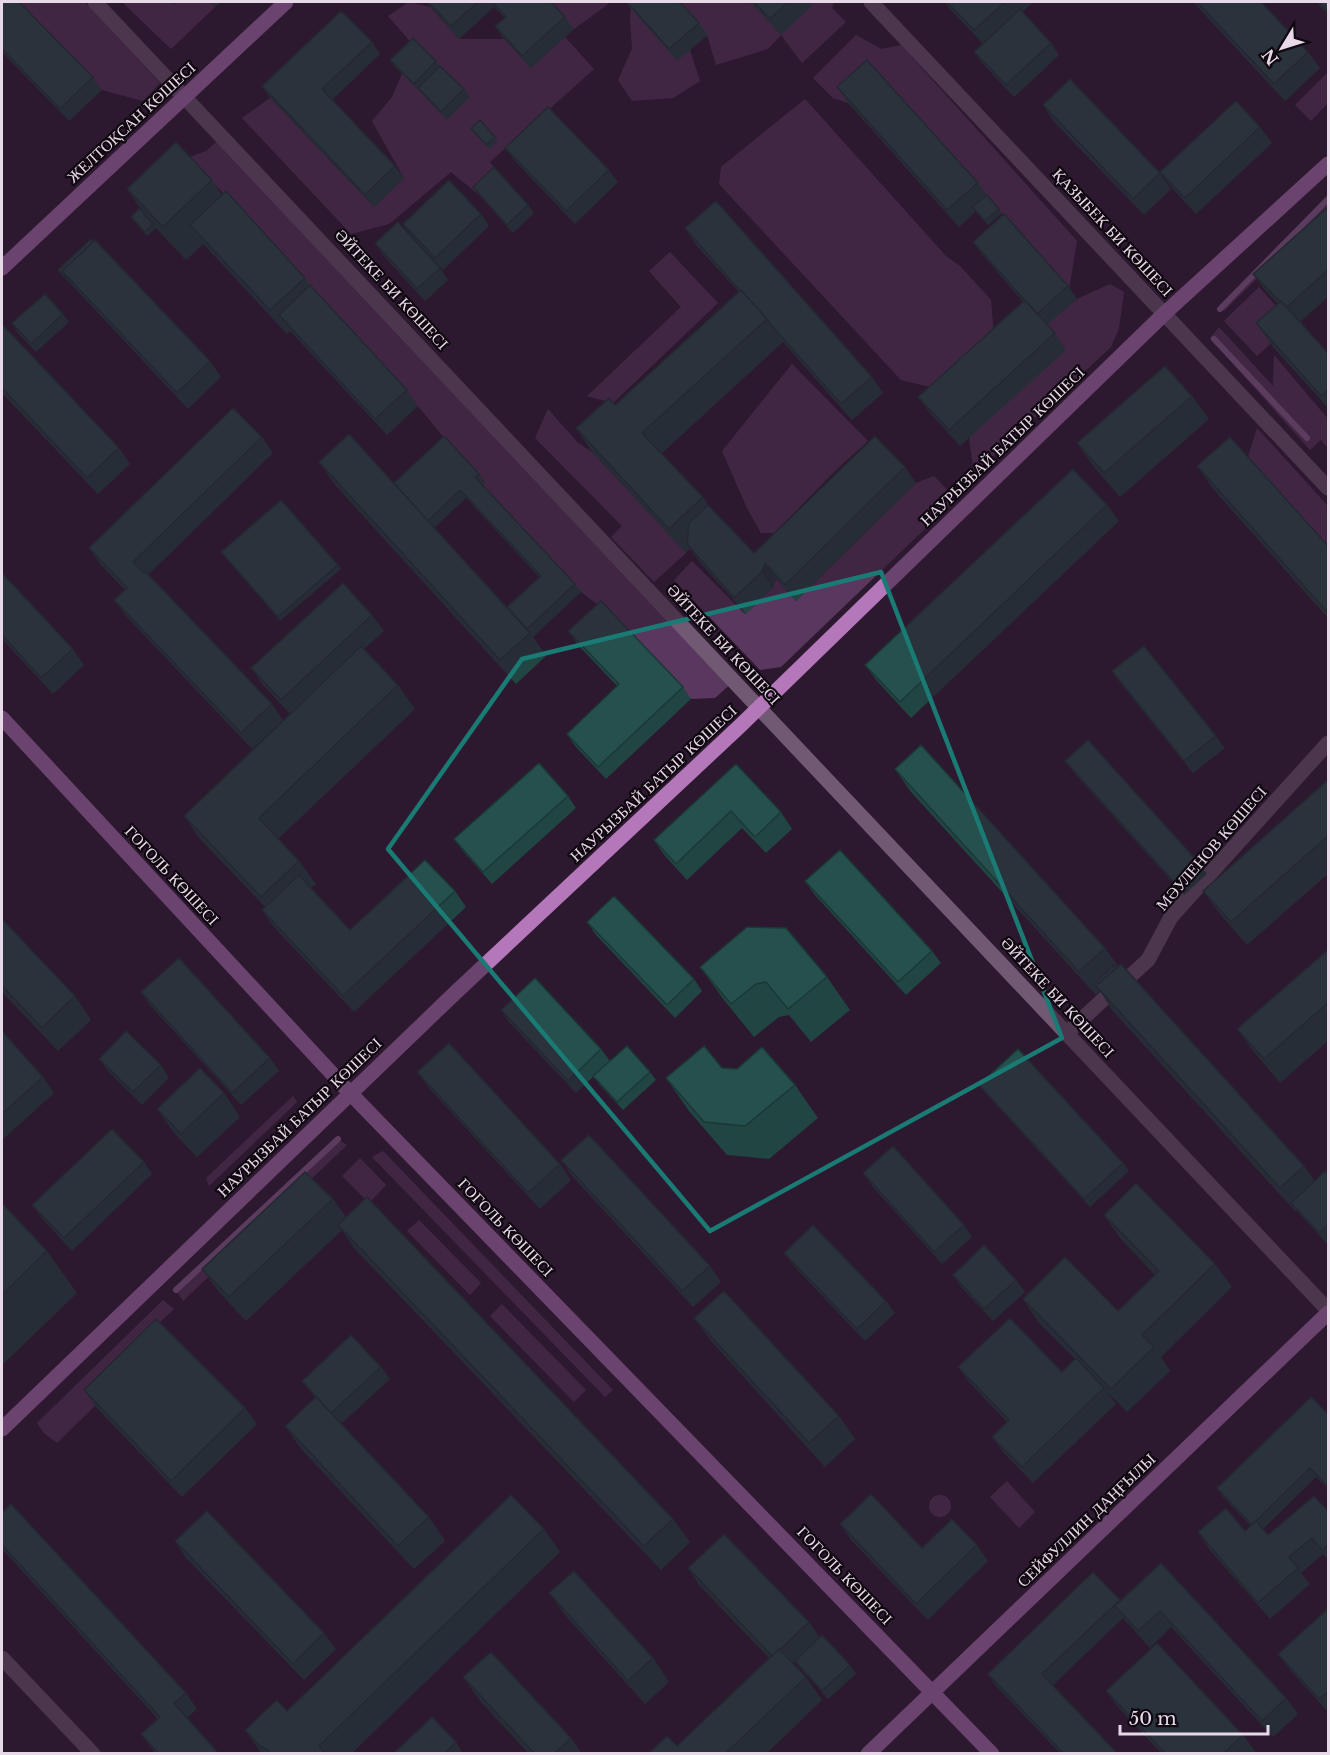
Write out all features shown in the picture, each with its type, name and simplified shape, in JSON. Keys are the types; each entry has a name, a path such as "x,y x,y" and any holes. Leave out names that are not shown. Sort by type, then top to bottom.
{"main road":[{"name":"ЖЕЛТОҚСАН КӨШЕСІ","path":"2,268 286,2"},
{"name":"НАУРЫЗБАЙ БАТЫР КӨШЕСІ","path":"2,1429 350,1093 759,708 1165,313 1329,164"},
{"name":"ГОГОЛЬ КӨШЕСІ","path":"2,718 350,1093 992,1754"},
{"name":"СЕЙФУЛЛИН ДАҢҒЫЛЫ","path":"868,1754 1329,1311"}],"street":[{"name":"ӘЙТЕКЕ БИ КӨШЕСІ","path":"95,2 1329,1311"},
{"name":"ҚАЗЫБЕК БИ КӨШЕСІ","path":"871,2 1329,488"},
{"name":"МӘУЛЕНОВ КӨШЕСІ","path":"1126,980 1148,960 1171,917 1329,743"},
{"path":"1067,1033 1107,996"},
{"path":"2,1658 93,1754"}],"highlighted area":[{"path":"881,572 1062,1038 710,1231 388,849 522,659"}],"shaded area":[{"path":"15,2 85,2 160,83 143,101 102,90"},
{"path":"122,2 170,2 174,5 177,2 210,2 215,7 171,49"},
{"path":"409,2 430,7 459,39 504,39 531,68 565,37 594,69 490,162 500,175 479,195 451,172 389,224 351,234 242,118 270,98 374,207 404,178 372,121 392,97 414,46 388,16"},
{"path":"549,2 611,2 574,29"},
{"path":"678,2 834,2 832,8 846,22 802,63 781,35 768,49 716,65 707,35"},
{"path":"631,8 690,50 700,81 673,98 632,101 618,80 632,49"},
{"path":"856,35 881,49 901,45 1077,241 1069,290 1002,213 848,103 833,98 813,78"},
{"path":"1328,72 1328,103 1311,121 1295,105"},
{"path":"805,99 946,256 960,266 991,300 994,336 934,388 901,380 719,184 721,167"},
{"path":"222,137 734,681 715,698 691,699 609,613 581,592 481,485 485,482 418,406 190,157 206,151"},
{"path":"1328,202 1328,209 1224,311 1220,309"},
{"path":"670,252 718,303 613,403 587,396 681,307 649,271"},
{"path":"1110,284 1124,292 1119,328 1111,347 974,474 969,438 1045,326 1077,299"},
{"path":"1259,287 1292,324 1257,356 1224,321"},
{"path":"1219,327 1273,386 1274,355 1328,419 1328,448 1321,440 1310,450 1210,338"},
{"path":"792,364 868,441 774,533 761,533 747,508 722,451"},
{"path":"548,409 578,443 592,452 686,553 654,582 611,537 622,526 535,438"},
{"path":"1257,428 1328,506 1328,552 1247,460"},
{"path":"934,476 956,499 781,667 760,670 674,580 692,561 745,614 773,588 776,579 796,601 916,483"},
{"path":"293,1096 297,1102 209,1186 206,1178"},
{"path":"338,1139 347,1145 183,1301 176,1290"},
{"path":"383,1151 613,1390 605,1397 372,1157"},
{"path":"360,1158 386,1185 369,1203 342,1176"},
{"path":"419,1220 481,1283 470,1295 407,1231"},
{"path":"163,1300 174,1309 160,1322 167,1335 57,1443 44,1433 37,1423"},
{"path":"502,1304 586,1390 574,1402 490,1316"},
{"path":"1007,1481 1035,1512 1019,1528 990,1497"},
{"path":"940,1495 948,1498 951,1506 948,1514 940,1517 932,1514 929,1506 932,1498"}],"building":[{"path":"2,2 19,2 93,77 60,109 2,49"},
{"path":"428,2 478,2 451,26"},
{"path":"492,2 551,2 565,17 522,56 495,26 506,17"},
{"path":"627,2 680,2 699,23 669,49"},
{"path":"754,2 788,2 770,19"},
{"path":"947,2 1005,2 974,30"},
{"path":"1197,2 1261,2 1308,52 1274,84"},
{"path":"1318,2 1329,2 1329,12"},
{"path":"1020,9 1051,43 1006,85 974,52"},
{"path":"341,11 372,42 322,89 395,166 365,195 262,86"},
{"path":"413,38 436,61 414,84 390,60"},
{"path":"867,60 978,183 947,210 837,87"},
{"path":"440,66 464,89 441,112 418,88"},
{"path":"1070,79 1160,173 1133,199 1043,105"},
{"path":"1236,101 1260,127 1185,198 1160,172"},
{"path":"548,107 609,170 566,211 505,148"},
{"path":"480,120 495,137 486,145 471,128"},
{"path":"176,142 212,180 163,227 127,189"},
{"path":"494,167 528,205 507,225 473,187"},
{"path":"449,180 481,214 435,258 403,224"},
{"path":"226,191 305,278 270,310 190,225"},
{"path":"987,195 999,209 985,221 972,207"},
{"path":"716,201 872,377 841,404 685,228"},
{"path":"1329,206 1329,269 1287,307 1253,274"},
{"path":"140,208 153,224 145,232 131,217"},
{"path":"1004,214 1068,286 1037,314 973,242"},
{"path":"398,222 440,268 417,289 375,243"},
{"path":"91,239 93,242 62,271 70,283 58,270"},
{"path":"95,240 210,361 177,393 62,271"},
{"path":"310,285 407,390 375,419 279,315"},
{"path":"741,290 767,319 642,433 703,497 669,529 576,428 609,398 615,405"},
{"path":"45,294 63,314 31,344 12,323"},
{"path":"1025,300 1055,333 949,430 918,397"},
{"path":"1281,301 1329,354 1329,389 1321,396 1256,323"},
{"path":"2,324 119,448 87,478 2,388"},
{"path":"1165,366 1192,396 1104,473 1077,443"},
{"path":"233,408 262,437 133,562 144,573 145,571 272,704 241,733 114,600 127,588 89,548"},
{"path":"349,434 530,633 500,660 319,462"},
{"path":"444,436 479,474 475,477 575,584 527,629 507,607 541,576 460,490 428,521 394,483"},
{"path":"875,436 905,467 785,585 765,563 762,572 734,598 687,544 689,523 708,505 754,553"},
{"path":"1230,437 1329,547 1329,614 1197,466"},
{"path":"1073,469 1107,505 900,702 865,665"},
{"path":"281,500 338,565 278,617 221,552"},
{"path":"2,573 73,649 41,678 2,635"},
{"path":"343,583 372,615 281,700 251,668"},
{"path":"601,601 683,687 598,767 567,734 619,684 568,631"},
{"path":"361,646 398,685 259,818 299,861 261,897 184,816"},
{"path":"1144,646 1216,736 1184,761 1112,671"},
{"path":"1088,740 1198,862 1175,883 1065,761"},
{"path":"921,745 1105,948 1079,972 895,769"},
{"path":"539,763 568,796 483,872 454,839"},
{"path":"736,764 781,812 755,837 731,811 676,864 654,840"},
{"path":"1329,779 1329,835 1231,922 1203,891"},
{"path":"840,850 932,951 898,982 805,881"},
{"path":"425,860 455,891 343,996 262,910 299,875 350,930"},
{"path":"614,896 694,979 667,1005 587,922"},
{"path":"2,919 75,996 42,1028 2,986"},
{"path":"747,927 786,928 827,977 788,1009 766,982 756,984 731,1004 700,967"},
{"path":"1329,949 1329,1002 1264,1059 1237,1029"},
{"path":"179,958 270,1058 232,1093 141,992"},
{"path":"1121,964 1304,1166 1280,1188 1096,986"},
{"path":"1114,965 1116,968 1098,984 1096,982"},
{"path":"535,978 601,1049 568,1081 501,1010"},
{"path":"2,1031 43,1077 2,1114"},
{"path":"126,1031 161,1065 133,1092 99,1059"},
{"path":"449,1043 560,1164 528,1193 417,1072"},
{"path":"627,1046 650,1072 617,1102 593,1076"},
{"path":"704,1046 722,1068 737,1069 762,1047 795,1085 745,1126 704,1122 666,1078"},
{"path":"1018,1049 1123,1163 1084,1199 979,1085"},
{"path":"200,1068 224,1093 181,1134 157,1109"},
{"path":"112,1129 144,1162 64,1238 32,1205"},
{"path":"589,1135 710,1266 682,1291 561,1160"},
{"path":"893,1146 964,1225 934,1252 863,1173"},
{"path":"1325,1171 1329,1175 1329,1224 1319,1233 1291,1203"},
{"path":"305,1172 333,1199 229,1297 202,1269"},
{"path":"1136,1183 1215,1264 1142,1335 1154,1347 1111,1389 1023,1299 1065,1257 1118,1311 1159,1271 1104,1215"},
{"path":"367,1197 673,1519 644,1546 338,1225"},
{"path":"2,1203 47,1251 2,1295"},
{"path":"813,1225 886,1301 857,1329 784,1253"},
{"path":"984,1245 1016,1280 984,1309 953,1275"},
{"path":"724,1291 839,1416 809,1443 694,1318"},
{"path":"1010,1318 1062,1372 1076,1358 1104,1388 1022,1467 992,1437 1009,1420 958,1367"},
{"path":"156,1319 245,1408 171,1481 84,1390"},
{"path":"351,1335 381,1367 331,1413 302,1381"},
{"path":"316,1397 429,1517 398,1546 285,1426"},
{"path":"1311,1397 1329,1415 1329,1487 1310,1468 1252,1525 1217,1488"},
{"path":"871,1494 922,1548 952,1519 977,1545 916,1604 840,1524"},
{"path":"511,1495 544,1529 319,1746 326,1754 271,1754 260,1746 245,1730 277,1700 287,1711"},
{"path":"1314,1496 1329,1512 1329,1544 1322,1550 1312,1538 1289,1557 1298,1568 1258,1603 1198,1532 1226,1508 1245,1531 1256,1521 1268,1535"},
{"path":"11,1504 186,1693 174,1703 219,1754 159,1754 141,1734 160,1717 2,1545 2,1513"},
{"path":"207,1511 324,1633 293,1664 175,1541"},
{"path":"724,1534 809,1622 772,1656 688,1568"},
{"path":"1161,1563 1286,1698 1262,1721 1160,1611 1138,1631 1115,1606"},
{"path":"574,1571 653,1658 628,1681 549,1593"},
{"path":"1093,1572 1120,1600 1042,1674 1118,1754 1064,1754 988,1674"},
{"path":"1329,1608 1329,1691 1319,1699 1278,1654"},
{"path":"822,1635 850,1665 822,1691 795,1661"},
{"path":"1157,1643 1243,1735 1223,1754 1166,1754 1106,1691"},
{"path":"779,1649 806,1677 725,1754 648,1754 667,1736 677,1746"},
{"path":"491,1652 571,1738 554,1754 535,1754 463,1677"},
{"path":"432,1717 456,1742 444,1754 393,1754"}],"waterway":[{"path":"1220,309 1328,199"},
{"path":"1214,339 1307,438"},
{"path":"176,1290 338,1139"}]}
